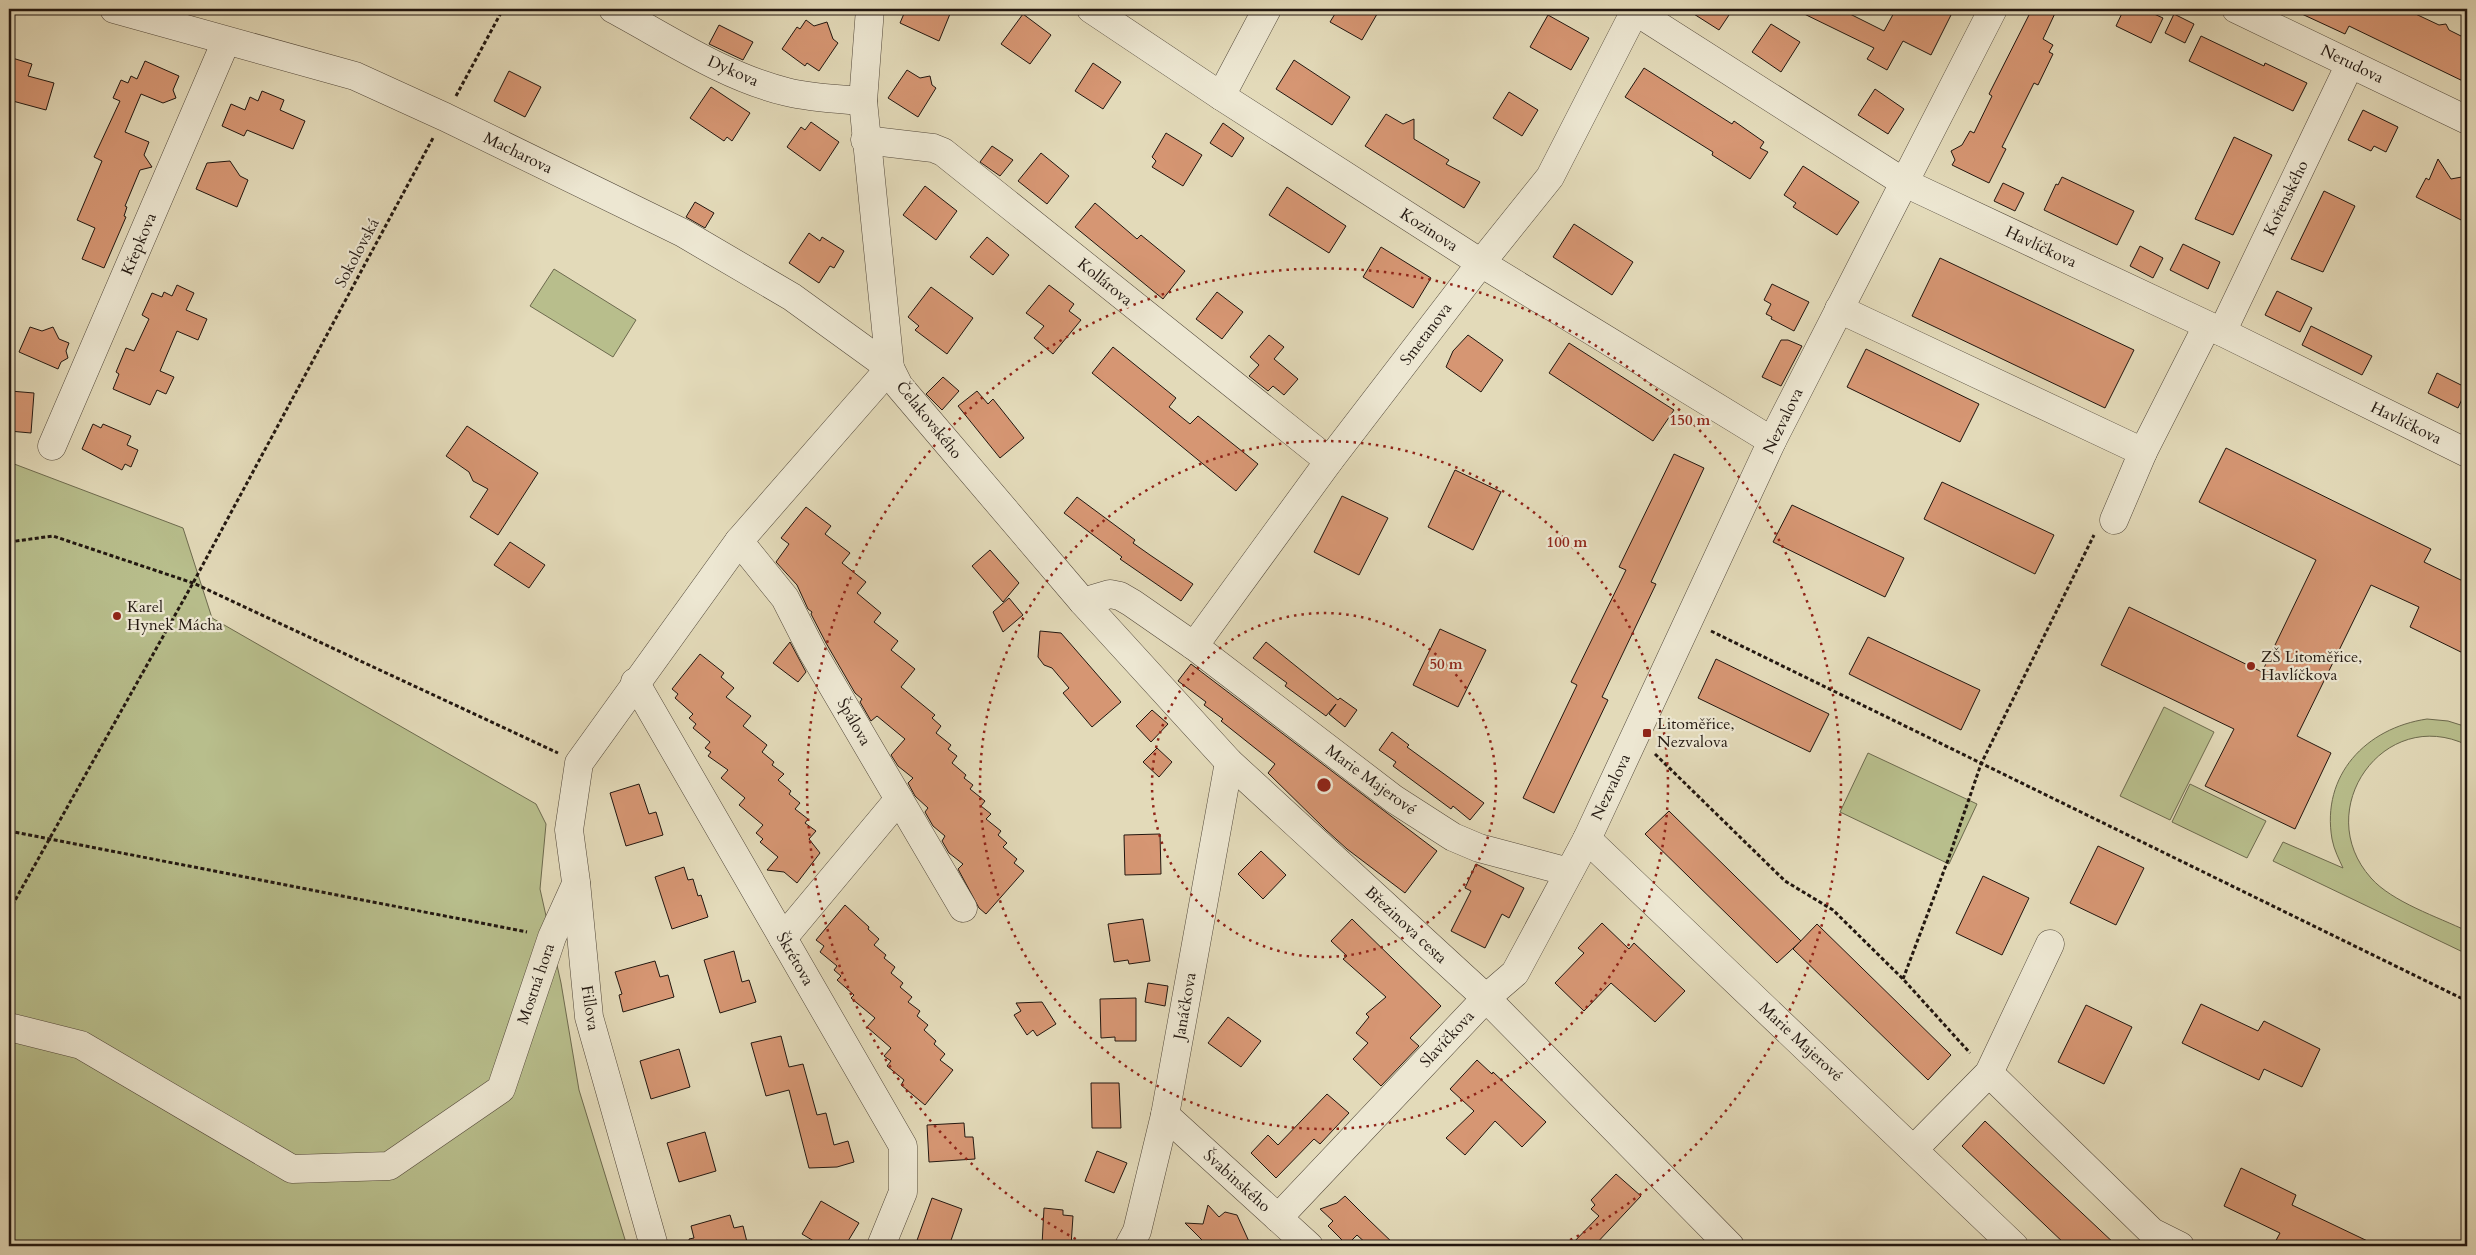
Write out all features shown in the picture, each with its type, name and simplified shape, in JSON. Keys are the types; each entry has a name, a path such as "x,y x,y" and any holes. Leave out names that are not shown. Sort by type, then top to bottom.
{"street":[{"name":"Macharova","path":"114,9 354,76 444,117 683,233 792,297 890,368"},
{"name":"Dykova","path":"613,9 723,68 757,82 795,94 863,101"},
{"name":"Čelakovského","path":"870,9 863,101 890,368 910,402 1083,602"},
{"name":"Kozinova","path":"1092,9 1221,96 1480,263 1772,441"},
{"path":"1221,96 1267,9"},
{"name":"Havlíčkova","path":"1635,9 1905,183 2214,329 2467,453"},
{"name":"Smetanova","path":"1194,646 1329,461 1480,263 1550,178 1635,9"},
{"name":"Nezvalova","path":"1587,839 1772,441 1993,9"},
{"name":"Nerudova","path":"2236,9 2467,120"},
{"name":"Křepkova","path":"52,446 226,41"},
{"name":"Kořenského","path":"2114,520 2143,452 2214,329 2350,64"},
{"name":"Kollárova","path":"866,140 933,148 943,152 1329,461"},
{"path":"1839,309 2143,452"},
{"path":"579,763 635,682 739,541 890,368"},
{"name":"Špálova","path":"739,541 785,598 812,651 963,908"},
{"path":"1083,602 1110,594 1120,596 1194,646"},
{"name":"Březinova cesta","path":"1083,602 1229,762 1486,998 1730,1246"},
{"name":"Marie Majerové","path":"1194,646 1394,799 1452,837 1479,848 1569,872"},
{"name":"Škrétova","path":"635,682 903,1146 902,1192 881,1246"},
{"name":"Janáčkova","path":"1129,1246 1136,1231 1165,1115 1229,762"},
{"name":"Fillova","path":"579,763 568,830 576,882 590,1017 654,1246"},
{"path":"783,938 899,799"},
{"name":"Marie Majerové","path":"1587,839 2014,1246"},
{"name":"Slavíčkova","path":"1278,1218 1486,998 1515,973 1587,839"},
{"name":"Mostná hora","path":"9,1027 80,1045 292,1169 389,1166 500,1089 552,937 576,882"},
{"path":"1914,1149 1989,1073 2050,944"},
{"path":"1989,1073 2152,1232 2180,1246"},
{"name":"Švabinského","path":"1165,1115 1309,1246"}],"path":[{"path":"454,99 503,9"},
{"name":"Sokolovská","path":"9,911 193,583 434,138"},
{"path":"1903,979 1948,860 1981,764 2103,515 2114,520"},
{"path":"9,542 53,536 193,583 579,763"},
{"path":"1688,620 2467,1001"},
{"path":"1635,734 1784,881 1834,910 1903,979 1989,1073"},
{"path":"9,831 552,937"}],"green space":[{"path":"554,269 636,320 613,357 530,306"},
{"path":"9,462 183,528 212,618 536,804 546,824 540,889 561,983 579,1090 627,1246 9,1246"},
{"path":"2164,707 2214,732 2170,820 2120,796"},
{"path":"2427,719 2448,721 2467,727 2467,745 2437,736 2408,739 2384,752 2365,771 2353,795 2349,823 2354,851 2371,878 2380,887 2403,902 2467,931 2467,954 2273,861 2283,842 2343,868 2332,839 2330,816 2334,795 2341,775 2352,758 2367,744 2405,724"},
{"path":"1868,753 1977,804 1949,864 1840,812"},
{"path":"2190,784 2266,821 2247,858 2172,822"}],"building":[{"path":"906,9 952,9 939,41 900,23"},
{"path":"1338,9 1380,9 1362,40 1330,22"},
{"path":"1686,9 1733,9 1719,30"},
{"path":"1794,9 1840,9 1884,31 1896,9 1954,9 1931,55 1903,41 1887,70 1867,59 1874,48"},
{"path":"2032,9 2057,9 2043,39 2053,45 2049,52 2053,54 2038,85 2034,83 2002,147 2006,149 1989,183 1952,165 1955,160 1951,151 1962,145 1970,131 1974,133 1992,96 1989,94"},
{"path":"2124,9 2143,9 2163,18 2151,43 2116,26"},
{"path":"2291,9 2405,9 2439,25 2446,24 2449,30 2467,39 2467,83 2349,26 2345,34"},
{"path":"1023,14 1051,35 1030,64 1001,44"},
{"path":"2174,14 2194,24 2185,43 2165,33"},
{"path":"1548,15 1589,38 1571,70 1530,47"},
{"path":"806,20 814,26 827,22 833,39 838,43 819,71 807,63 805,66 782,49 797,27 800,29"},
{"path":"1771,24 1800,42 1781,72 1752,52"},
{"path":"719,25 753,42 743,60 709,44"},
{"path":"2201,36 2264,66 2265,63 2307,83 2293,111 2189,61"},
{"path":"9,57 32,64 28,76 54,83 46,110 9,100"},
{"path":"1294,60 1350,97 1332,125 1276,89"},
{"path":"145,61 179,76 173,90 176,98 163,103 141,94 125,132 149,142 144,155 152,167 140,170 125,206 127,207 124,216 126,217 104,268 82,259 95,228 77,220 102,161 94,157 120,101 113,98 121,80 128,83 131,76 137,79"},
{"path":"1093,63 1121,82 1103,109 1075,91"},
{"path":"1644,68 1732,124 1734,121 1764,142 1760,148 1768,152 1750,179 1712,155 1713,152 1625,97"},
{"path":"907,70 920,78 930,76 932,85 936,88 918,117 888,98"},
{"path":"509,71 541,87 525,117 494,101"},
{"path":"711,87 750,113 732,141 727,137 724,141 690,118"},
{"path":"1875,89 1904,109 1888,134 1858,115"},
{"path":"262,91 284,100 280,110 305,121 293,149 247,130 244,136 222,126 231,104 245,110 250,97 258,101"},
{"path":"1509,92 1538,110 1522,136 1493,118"},
{"path":"2363,110 2398,127 2386,152 2374,146 2371,151 2348,140"},
{"path":"1386,114 1403,124 1414,119 1414,139 1449,160 1446,164 1480,182 1464,208 1365,146"},
{"path":"811,122 839,142 820,171 787,147 801,127 805,130"},
{"path":"1223,123 1244,138 1232,157 1210,143"},
{"path":"1166,133 1202,155 1183,186 1152,167 1156,161 1152,157"},
{"path":"2234,137 2272,155 2233,235 2195,219"},
{"path":"992,146 1013,160 1000,176 980,162"},
{"path":"1041,153 1069,176 1047,204 1018,181"},
{"path":"2438,159 2451,179 2467,176 2467,223 2416,197 2426,178 2429,180"},
{"path":"230,161 240,176 248,180 237,207 196,189 207,163"},
{"path":"1803,166 1859,202 1837,235 1793,207 1796,203 1784,195"},
{"path":"2062,177 2134,211 2117,245 2044,210 2056,184 2058,185"},
{"path":"2003,183 2024,193 2015,211 1994,201"},
{"path":"925,186 957,211 936,240 903,215"},
{"path":"1287,187 1346,226 1329,253 1269,215"},
{"path":"2324,191 2355,206 2323,272 2291,259"},
{"path":"695,202 714,213 705,228 686,217"},
{"path":"1095,203 1137,239 1141,235 1185,271 1163,299 1075,227"},
{"path":"1574,224 1633,262 1612,295 1553,257"},
{"path":"809,233 820,241 822,237 844,251 834,268 830,266 819,283 789,263"},
{"path":"987,237 1009,255 993,275 970,257"},
{"path":"2183,244 2220,262 2208,289 2170,270"},
{"path":"2140,246 2163,258 2153,278 2130,266"},
{"path":"1381,247 1431,278 1413,308 1363,277"},
{"path":"1940,258 2134,350 2105,408 1912,316"},
{"path":"1772,284 1809,302 1794,331 1771,319 1772,317 1766,314 1771,304 1764,300"},
{"path":"177,285 194,293 186,310 207,319 198,340 177,331 160,371 174,377 166,394 157,390 150,405 113,389 119,374 116,372 126,348 134,351 149,319 142,315 152,293 162,297 164,292 172,296"},
{"path":"1049,285 1074,304 1069,311 1081,320 1053,354 1034,338 1044,326 1026,313"},
{"path":"931,287 973,318 947,354 915,330 919,326 908,317"},
{"path":"2277,291 2312,308 2300,332 2265,315"},
{"path":"1217,292 1243,312 1222,339 1196,319"},
{"path":"2311,326 2372,356 2362,375 2302,345"},
{"path":"30,327 42,331 53,327 59,339 69,343 66,351 68,358 61,362 58,369 19,352"},
{"path":"1269,335 1284,347 1274,359 1298,379 1284,395 1273,386 1268,391 1249,376 1259,365 1250,357"},
{"path":"1468,335 1503,360 1481,392 1446,367 1453,351"},
{"path":"1781,340 1788,340 1802,346 1781,386 1762,377"},
{"path":"1569,343 1674,410 1653,441 1549,373"},
{"path":"1113,347 1176,398 1169,407 1190,424 1198,416 1258,464 1236,491 1092,373"},
{"path":"1866,349 1979,404 1960,442 1847,387"},
{"path":"2437,373 2467,388 2458,408 2428,393"},
{"path":"943,377 959,391 942,410 926,394"},
{"path":"10,391 34,393 31,433 9,431"},
{"path":"977,391 988,404 993,399 1024,438 1000,458 958,406"},
{"path":"93,424 101,428 103,424 131,436 127,445 138,450 131,467 125,464 122,470 82,449"},
{"path":"467,426 538,473 498,535 470,517 488,489 473,481 469,472 446,456"},
{"path":"2226,448 2431,549 2424,562 2467,583 2467,655 2410,627 2419,607 2371,585 2297,736 2331,753 2295,829 2205,786 2234,729 2101,665 2129,607 2262,672 2316,560 2199,502"},
{"path":"1674,454 1704,468 1651,582 1656,584 1602,697 1608,700 1554,813 1523,798 1577,685 1571,682 1626,570 1619,567"},
{"path":"1455,470 1501,492 1473,550 1428,527"},
{"path":"1942,482 2054,535 2035,574 1924,519"},
{"path":"1342,496 1388,518 1359,575 1314,552"},
{"path":"1077,497 1135,540 1133,543 1193,584 1181,601 1120,559 1122,557 1064,513"},
{"path":"1792,505 1904,558 1885,597 1773,542"},
{"path":"806,507 831,526 825,534 850,553 842,563 866,582 857,593 881,613 874,622 898,641 891,650 915,669 901,687 935,715 932,718 941,726 936,733 951,745 948,749 957,756 952,763 966,775 964,778 973,785 970,789 985,801 981,806 991,814 986,819 1001,831 998,835 1007,843 1003,847 1017,859 1014,863 1024,871 986,914 979,908 958,869 963,864 949,853 942,841 945,836 933,826 925,812 928,808 915,796 908,783 913,778 898,766 891,755 905,739 877,716 871,721 860,702 862,699 855,693 826,643 797,585 776,562 789,544 781,538"},
{"path":"510,542 545,565 529,588 494,565"},
{"path":"990,550 1019,583 1003,602 972,566"},
{"path":"1009,598 1023,615 1003,632 993,612"},
{"path":"1440,629 1486,650 1458,707 1413,685"},
{"path":"1040,631 1061,633 1121,702 1092,727 1063,693 1069,688 1052,668 1044,665 1038,657"},
{"path":"1868,637 1980,690 1961,730 1849,674"},
{"path":"790,642 806,672 798,682 773,663"},
{"path":"1266,642 1338,700 1340,698 1357,710 1345,727 1329,714 1336,704 1326,716 1285,686 1287,683 1253,658"},
{"path":"700,654 724,673 721,677 734,688 726,697 751,716 743,726 767,745 762,752 774,762 772,765 784,774 778,780 791,791 789,794 800,803 795,809 808,819 805,823 816,831 809,839 820,853 797,883 784,872 767,870 778,857 760,842 763,839 756,833 763,825 739,805 745,798 721,778 728,770 708,756 711,752 705,748 710,742 693,728 696,724 689,718 693,714 675,698 678,694 672,689"},
{"path":"1716,659 1829,714 1810,752 1698,698"},
{"path":"1191,664 1437,851 1405,893 1347,849 1326,830 1268,773 1275,764 1221,721 1223,719 1204,705 1206,702 1178,681"},
{"path":"1152,710 1168,724 1151,742 1136,726"},
{"path":"1392,732 1409,745 1407,747 1484,803 1470,820 1453,806 1451,809 1393,766 1396,762 1379,750"},
{"path":"1157,748 1172,762 1159,777 1143,762"},
{"path":"639,784 649,814 656,812 663,835 626,846 610,793"},
{"path":"1669,811 1801,941 1777,963 1645,834"},
{"path":"1160,834 1161,874 1125,875 1124,835"},
{"path":"2098,846 2144,868 2116,925 2070,903"},
{"path":"1261,851 1286,875 1263,899 1238,874"},
{"path":"1476,864 1524,888 1509,918 1502,914 1485,948 1451,931 1471,891 1465,888"},
{"path":"684,867 688,880 693,879 698,896 701,895 708,917 672,929 655,877"},
{"path":"1983,876 2029,898 2002,955 1956,933"},
{"path":"845,905 879,939 874,945 886,955 884,958 895,967 891,973 903,983 900,987 912,997 908,1002 920,1011 917,1016 928,1025 924,1030 936,1041 934,1044 945,1054 940,1060 953,1070 925,1105 901,1085 904,1080 887,1066 891,1061 884,1056 891,1048 867,1027 875,1018 851,998 854,995 837,980 841,976 834,970 837,966 820,952 824,946 816,940"},
{"path":"1143,919 1150,961 1129,964 1128,960 1114,962 1108,924"},
{"path":"1352,919 1441,1006 1410,1038 1419,1046 1381,1086 1353,1059 1368,1043 1356,1033 1369,1017 1366,1014 1386,997 1343,959 1347,956 1331,941"},
{"path":"1602,923 1629,949 1634,943 1685,991 1655,1022 1611,983 1584,1011 1555,983 1584,953 1578,948"},
{"path":"1817,924 1951,1055 1928,1080 1793,949"},
{"path":"734,951 742,982 749,980 756,1002 720,1013 704,960"},
{"path":"655,961 660,977 668,975 674,997 623,1012 619,995 622,994 615,972"},
{"path":"1148,983 1168,986 1165,1006 1145,1002"},
{"path":"1136,998 1136,1041 1115,1041 1115,1037 1101,1038 1100,999"},
{"path":"1042,1002 1056,1024 1037,1036 1033,1030 1027,1035 1014,1015 1021,1011 1016,1003"},
{"path":"2201,1004 2258,1031 2264,1021 2320,1049 2302,1087 2264,1069 2259,1080 2182,1043"},
{"path":"2086,1005 2132,1027 2104,1084 2058,1062"},
{"path":"1228,1017 1261,1041 1241,1067 1208,1043"},
{"path":"781,1036 789,1067 803,1064 817,1115 826,1113 834,1145 848,1141 854,1162 837,1167 809,1168 789,1090 766,1096 751,1043"},
{"path":"679,1049 690,1087 651,1099 640,1061"},
{"path":"1477,1060 1492,1074 1493,1072 1546,1122 1522,1147 1495,1121 1465,1155 1446,1138 1474,1111 1450,1089"},
{"path":"1091,1083 1119,1083 1121,1128 1092,1128"},
{"path":"1327,1094 1349,1113 1320,1144 1314,1139 1276,1178 1251,1153 1268,1135 1278,1145"},
{"path":"1985,1121 2117,1246 2067,1246 1962,1146"},
{"path":"964,1123 965,1137 973,1137 975,1159 929,1162 927,1125"},
{"path":"705,1132 716,1171 679,1182 667,1143"},
{"path":"1097,1151 1127,1163 1114,1193 1085,1181"},
{"path":"2241,1168 2296,1195 2292,1205 2378,1246 2273,1246 2280,1233 2224,1206"},
{"path":"1616,1174 1641,1196 1594,1246 1570,1246 1599,1216 1591,1209 1595,1205 1591,1200"},
{"path":"1345,1196 1396,1246 1369,1246 1357,1235 1347,1245 1328,1226 1333,1221 1320,1209 1337,1203"},
{"path":"932,1198 962,1209 949,1246 915,1246"},
{"path":"821,1201 859,1223 845,1246 822,1246 802,1234"},
{"path":"1208,1205 1219,1217 1225,1212 1237,1215 1251,1246 1208,1246 1185,1223 1203,1224"},
{"path":"1044,1208 1063,1210 1063,1215 1073,1216 1071,1246 1042,1245"},
{"path":"730,1215 734,1228 743,1226 748,1246 690,1246 689,1239 694,1238 691,1226"}],"place":[{"name":"Karel Hynek Mácha","path":"117,616"},
{"name":"ZŠ Litoměřice, Havlíčkova","path":"2251,666"},
{"name":"Litoměřice, Nezvalova","path":"1647,733"}]}
